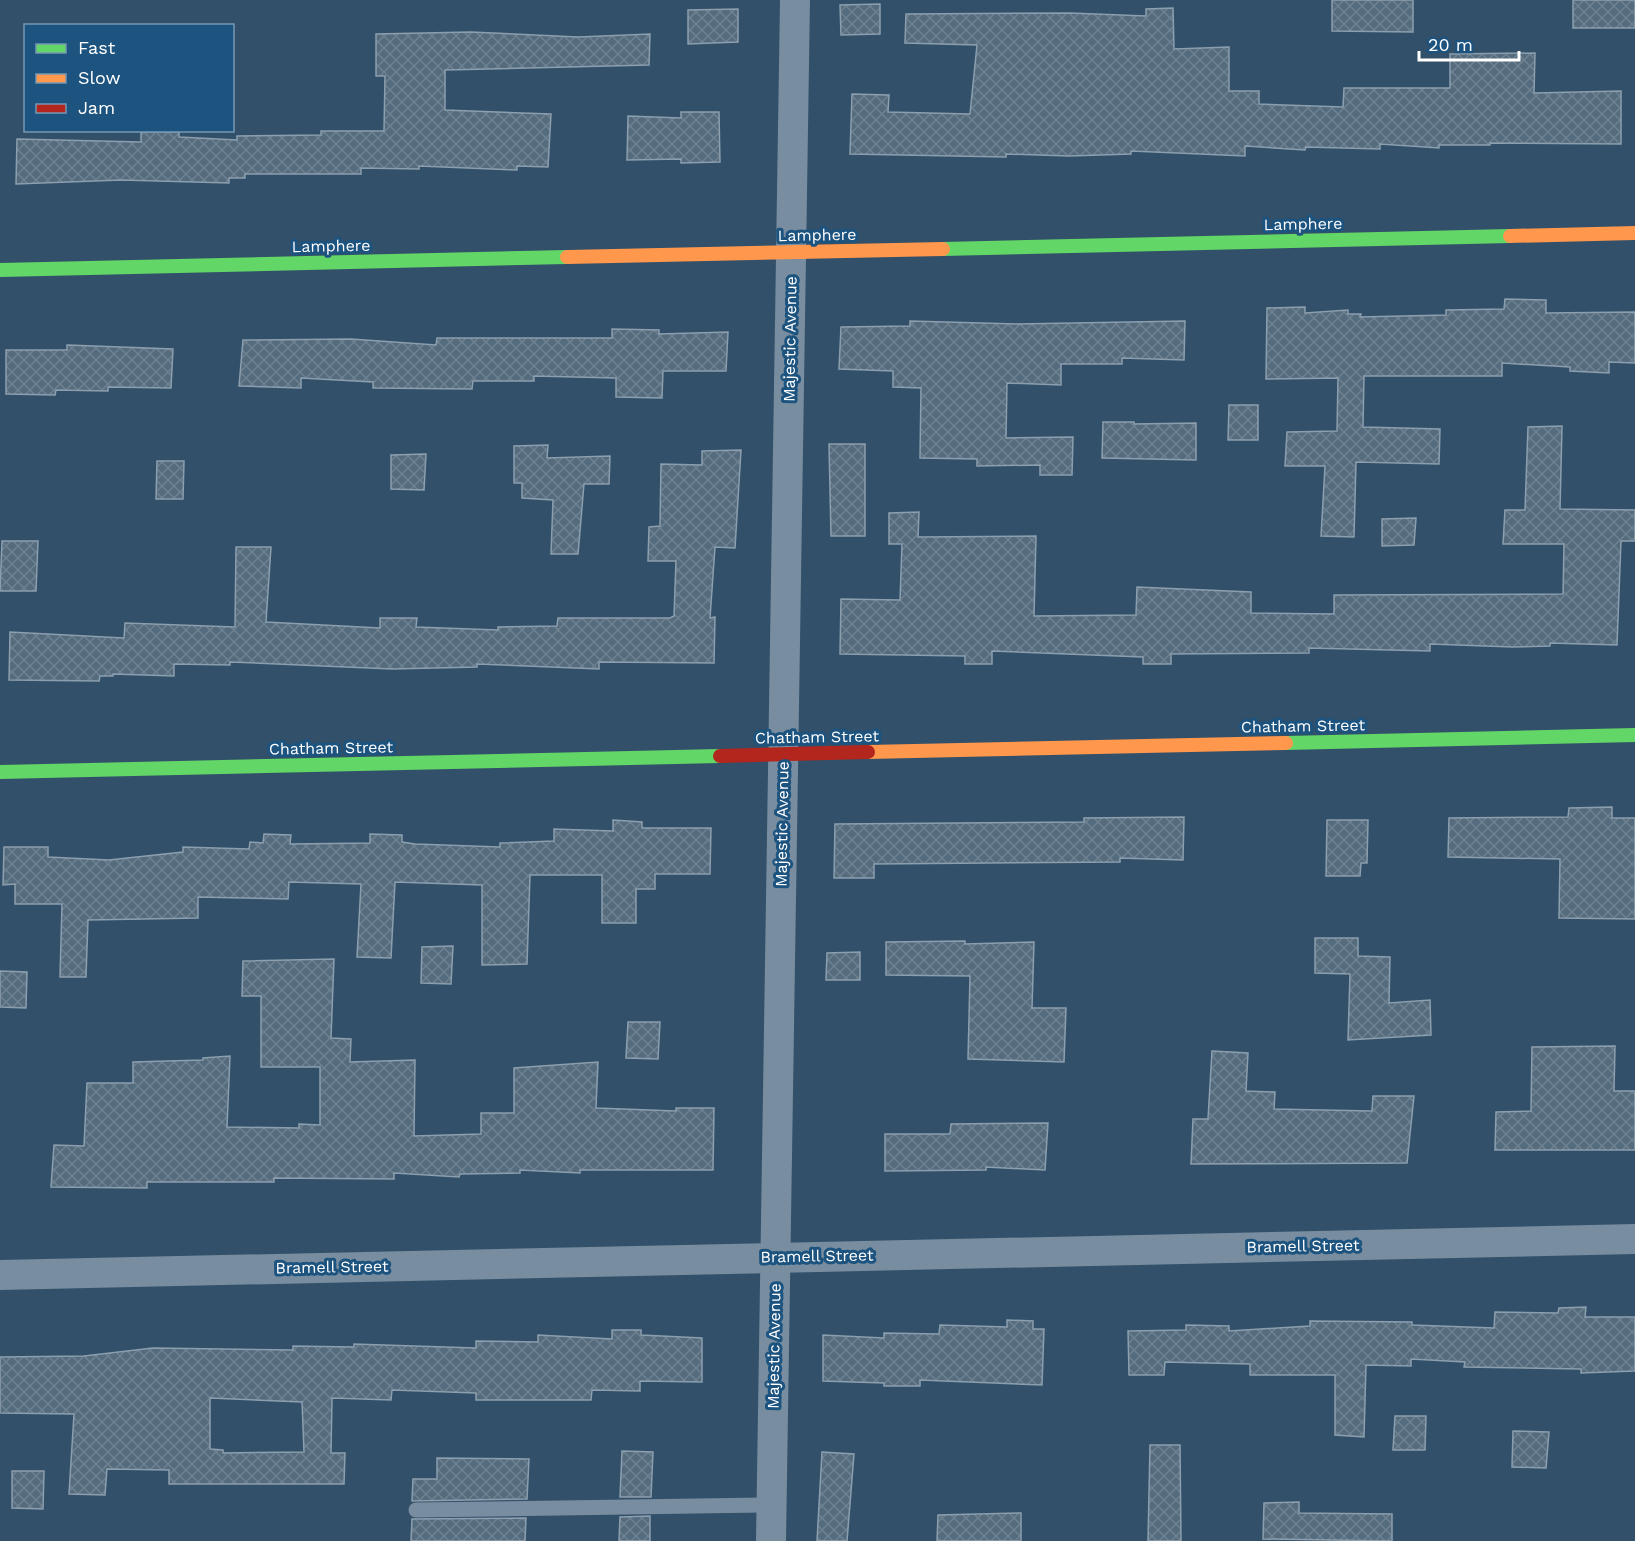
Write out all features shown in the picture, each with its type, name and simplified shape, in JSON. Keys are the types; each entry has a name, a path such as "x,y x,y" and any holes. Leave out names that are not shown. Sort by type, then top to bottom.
{"street":[{"name":"Majestic Avenue","path":"771,1541 795,0"},
{"name":"Lamphere","path":"0,270 1635,233"},
{"name":"Chatham Street","path":"0,772 1635,735"},
{"name":"Bramell Street","path":"0,1275 1635,1239"}],"lane":[{"path":"416,1510 772,1506"}],"building":[{"path":"1332,0 1413,0 1413,32 1332,31"},
{"path":"1573,0 1635,0 1635,28 1573,28"},
{"path":"880,4 880,34 841,35 840,5"},
{"path":"1173,8 1174,49 1229,47 1229,91 1259,91 1259,104 1343,107 1344,88 1450,88 1450,54 1535,53 1534,93 1621,91 1621,144 1490,143 1490,145 1439,145 1439,148 1380,144 1380,149 1306,147 1305,150 1245,146 1245,156 1131,151 1131,154 1069,156 1006,154 1006,157 850,154 852,94 889,95 888,112 970,114 977,45 905,43 906,14 1070,13 1146,16 1146,9"},
{"path":"738,9 738,42 688,44 688,10"},
{"path":"471,32 578,37 650,34 649,65 445,70 445,110 551,114 548,167 517,166 517,170 419,166 419,169 361,168 361,174 245,174 245,178 229,178 229,183 121,180 16,184 17,139 141,142 141,132 179,132 179,137 237,140 237,136 321,135 321,131 384,131 385,76 376,76 376,34"},
{"path":"681,112 719,112 720,162 681,163 681,159 627,160 628,116 681,118"},
{"path":"1505,299 1546,300 1546,313 1635,312 1635,363 1609,362 1609,373 1570,371 1570,367 1502,363 1502,376 1364,376 1363,427 1440,429 1439,464 1356,462 1354,537 1321,536 1325,466 1285,466 1287,432 1337,431 1338,378 1266,379 1267,308 1305,307 1305,313 1348,310 1348,314 1361,314 1360,317 1446,315 1446,310 1504,309"},
{"path":"910,321 1017,324 1185,321 1184,360 1122,358 1122,364 1061,364 1061,385 1007,383 1006,438 1073,437 1072,475 1040,475 1040,465 977,466 977,459 920,458 921,388 893,387 893,371 839,369 841,327 910,326"},
{"path":"612,329 659,330 659,334 728,332 726,371 663,371 662,398 616,397 616,378 534,376 534,381 473,381 472,389 373,388 373,382 301,378 301,388 239,386 243,340 351,339 436,345 437,338 612,338"},
{"path":"67,345 173,349 171,388 108,387 108,391 56,390 55,395 6,394 6,350 67,350"},
{"path":"1229,405 1258,405 1258,440 1228,440"},
{"path":"1103,422 1196,423 1196,460 1102,458"},
{"path":"1562,426 1560,509 1635,510 1635,541 1621,541 1617,645 1550,643 1550,646 1513,647 1430,644 1430,651 1309,648 1309,653 1171,654 1171,664 1143,664 1143,657 992,651 992,664 965,664 965,656 840,654 841,599 900,600 902,544 889,544 889,513 919,512 918,537 1036,536 1034,616 1136,615 1137,587 1251,592 1251,613 1334,614 1334,595 1563,594 1564,544 1503,544 1505,510 1525,510 1528,427"},
{"path":"829,444 865,444 865,536 831,536"},
{"path":"548,445 547,458 610,456 609,484 584,484 578,554 551,554 553,500 522,498 522,483 514,483 514,446"},
{"path":"741,450 735,548 715,547 710,618 715,617 714,663 599,662 599,669 477,664 477,667 392,669 230,662 230,665 174,664 174,676 113,674 113,676 100,676 99,681 9,680 10,632 124,638 125,623 235,627 236,547 271,547 266,622 380,628 380,618 417,618 416,627 498,630 498,627 557,626 558,618 670,618 674,616 676,561 648,561 649,527 660,526 661,464 702,465 702,451"},
{"path":"426,454 424,490 391,489 391,455"},
{"path":"157,461 184,461 183,499 156,499"},
{"path":"1416,518 1414,545 1382,546 1382,519"},
{"path":"2,541 38,541 36,591 0,591"},
{"path":"1612,807 1612,818 1635,818 1635,919 1559,918 1560,859 1448,857 1449,818 1568,817 1569,808"},
{"path":"1184,817 1183,860 1120,858 1120,862 874,864 874,878 834,878 835,824 1084,822 1084,818"},
{"path":"613,820 642,822 642,828 711,828 710,874 655,874 655,889 636,889 636,923 602,923 602,875 530,875 527,964 482,965 482,885 395,882 391,958 357,957 361,884 289,882 288,899 198,897 198,918 88,920 86,977 60,977 62,904 15,904 15,884 3,885 4,847 48,847 48,857 109,860 183,852 183,847 249,849 250,842 263,843 264,834 291,835 290,844 370,843 370,834 402,835 402,842 415,844 500,847 500,843 554,841 554,829 613,831"},
{"path":"1327,820 1368,820 1367,863 1361,863 1360,876 1326,876"},
{"path":"1315,938 1358,938 1358,956 1390,957 1389,1003 1430,1000 1431,1035 1348,1040 1350,974 1315,973"},
{"path":"965,941 965,944 1034,942 1032,1008 1066,1008 1064,1062 968,1059 970,976 886,975 886,942"},
{"path":"453,946 451,984 421,983 422,947"},
{"path":"860,952 860,980 826,980 827,953"},
{"path":"334,959 331,1038 351,1039 350,1062 415,1060 414,1136 481,1134 481,1113 514,1113 514,1068 598,1062 596,1108 676,1111 676,1108 714,1108 713,1170 580,1170 580,1173 520,1170 520,1173 460,1174 459,1177 394,1173 394,1179 274,1178 274,1182 147,1182 147,1188 51,1187 54,1145 84,1146 87,1083 133,1083 133,1062 203,1060 203,1058 230,1056 227,1127 299,1128 299,1124 320,1125 320,1067 261,1067 261,996 242,996 243,961"},
{"path":"0,971 27,972 26,1008 0,1007"},
{"path":"628,1022 660,1022 658,1059 626,1058"},
{"path":"1615,1046 1614,1091 1635,1091 1635,1150 1495,1150 1496,1112 1531,1111 1532,1047"},
{"path":"1212,1051 1248,1053 1246,1091 1275,1092 1274,1109 1372,1111 1373,1096 1414,1096 1407,1163 1191,1164 1193,1119 1208,1119"},
{"path":"1048,1123 1045,1170 986,1167 986,1170 885,1171 885,1134 950,1134 951,1124"},
{"path":"1586,1307 1585,1317 1635,1317 1635,1371 1581,1373 1581,1369 1464,1367 1465,1362 1411,1359 1411,1366 1366,1365 1364,1437 1335,1435 1335,1375 1250,1375 1250,1364 1165,1362 1164,1375 1129,1375 1128,1331 1186,1330 1186,1325 1229,1326 1229,1331 1310,1326 1310,1321 1412,1322 1412,1325 1494,1328 1495,1312 1558,1313 1559,1308"},
{"path":"1007,1320 1033,1321 1033,1329 1044,1329 1042,1385 920,1380 920,1386 884,1386 884,1383 823,1381 823,1335 884,1338 884,1333 939,1334 940,1325 1007,1327"},
{"path":"612,1330 641,1330 641,1335 702,1338 702,1382 640,1381 640,1391 592,1390 591,1400 476,1400 476,1393 392,1390 391,1400 332,1398 331,1453 345,1453 344,1484 169,1484 169,1470 107,1469 105,1495 69,1494 74,1414 0,1413 0,1357 84,1356 153,1348 293,1350 293,1346 354,1347 354,1344 476,1348 476,1341 538,1342 538,1335 612,1339","holes":["210,1398 302,1402 304,1452 223,1453 223,1450 210,1449"]},
{"path":"1395,1416 1426,1416 1425,1450 1393,1450"},
{"path":"1513,1431 1549,1432 1546,1468 1512,1467"},
{"path":"1150,1445 1180,1445 1181,1541 1148,1541"},
{"path":"622,1451 653,1452 651,1497 620,1497"},
{"path":"822,1452 854,1454 847,1541 817,1541"},
{"path":"437,1458 529,1459 527,1499 412,1501 413,1479 437,1479"},
{"path":"12,1471 44,1471 43,1509 12,1508"},
{"path":"1299,1502 1299,1513 1392,1514 1392,1541 1263,1539 1264,1503"},
{"path":"1021,1513 1021,1541 937,1541 938,1515"},
{"path":"650,1516 650,1541 619,1541 620,1517"},
{"path":"526,1518 525,1541 411,1541 412,1519"}],"traffic: fast":[{"path":"943,249 1510,236"},
{"path":"0,270 567,257"},
{"path":"1286,743 1635,735"},
{"path":"0,772 720,756"}],"traffic: slow":[{"path":"1510,236 1635,233"},
{"path":"567,257 943,249"},
{"path":"868,752 1286,743"}],"traffic: jam":[{"path":"720,756 868,752"}]}
